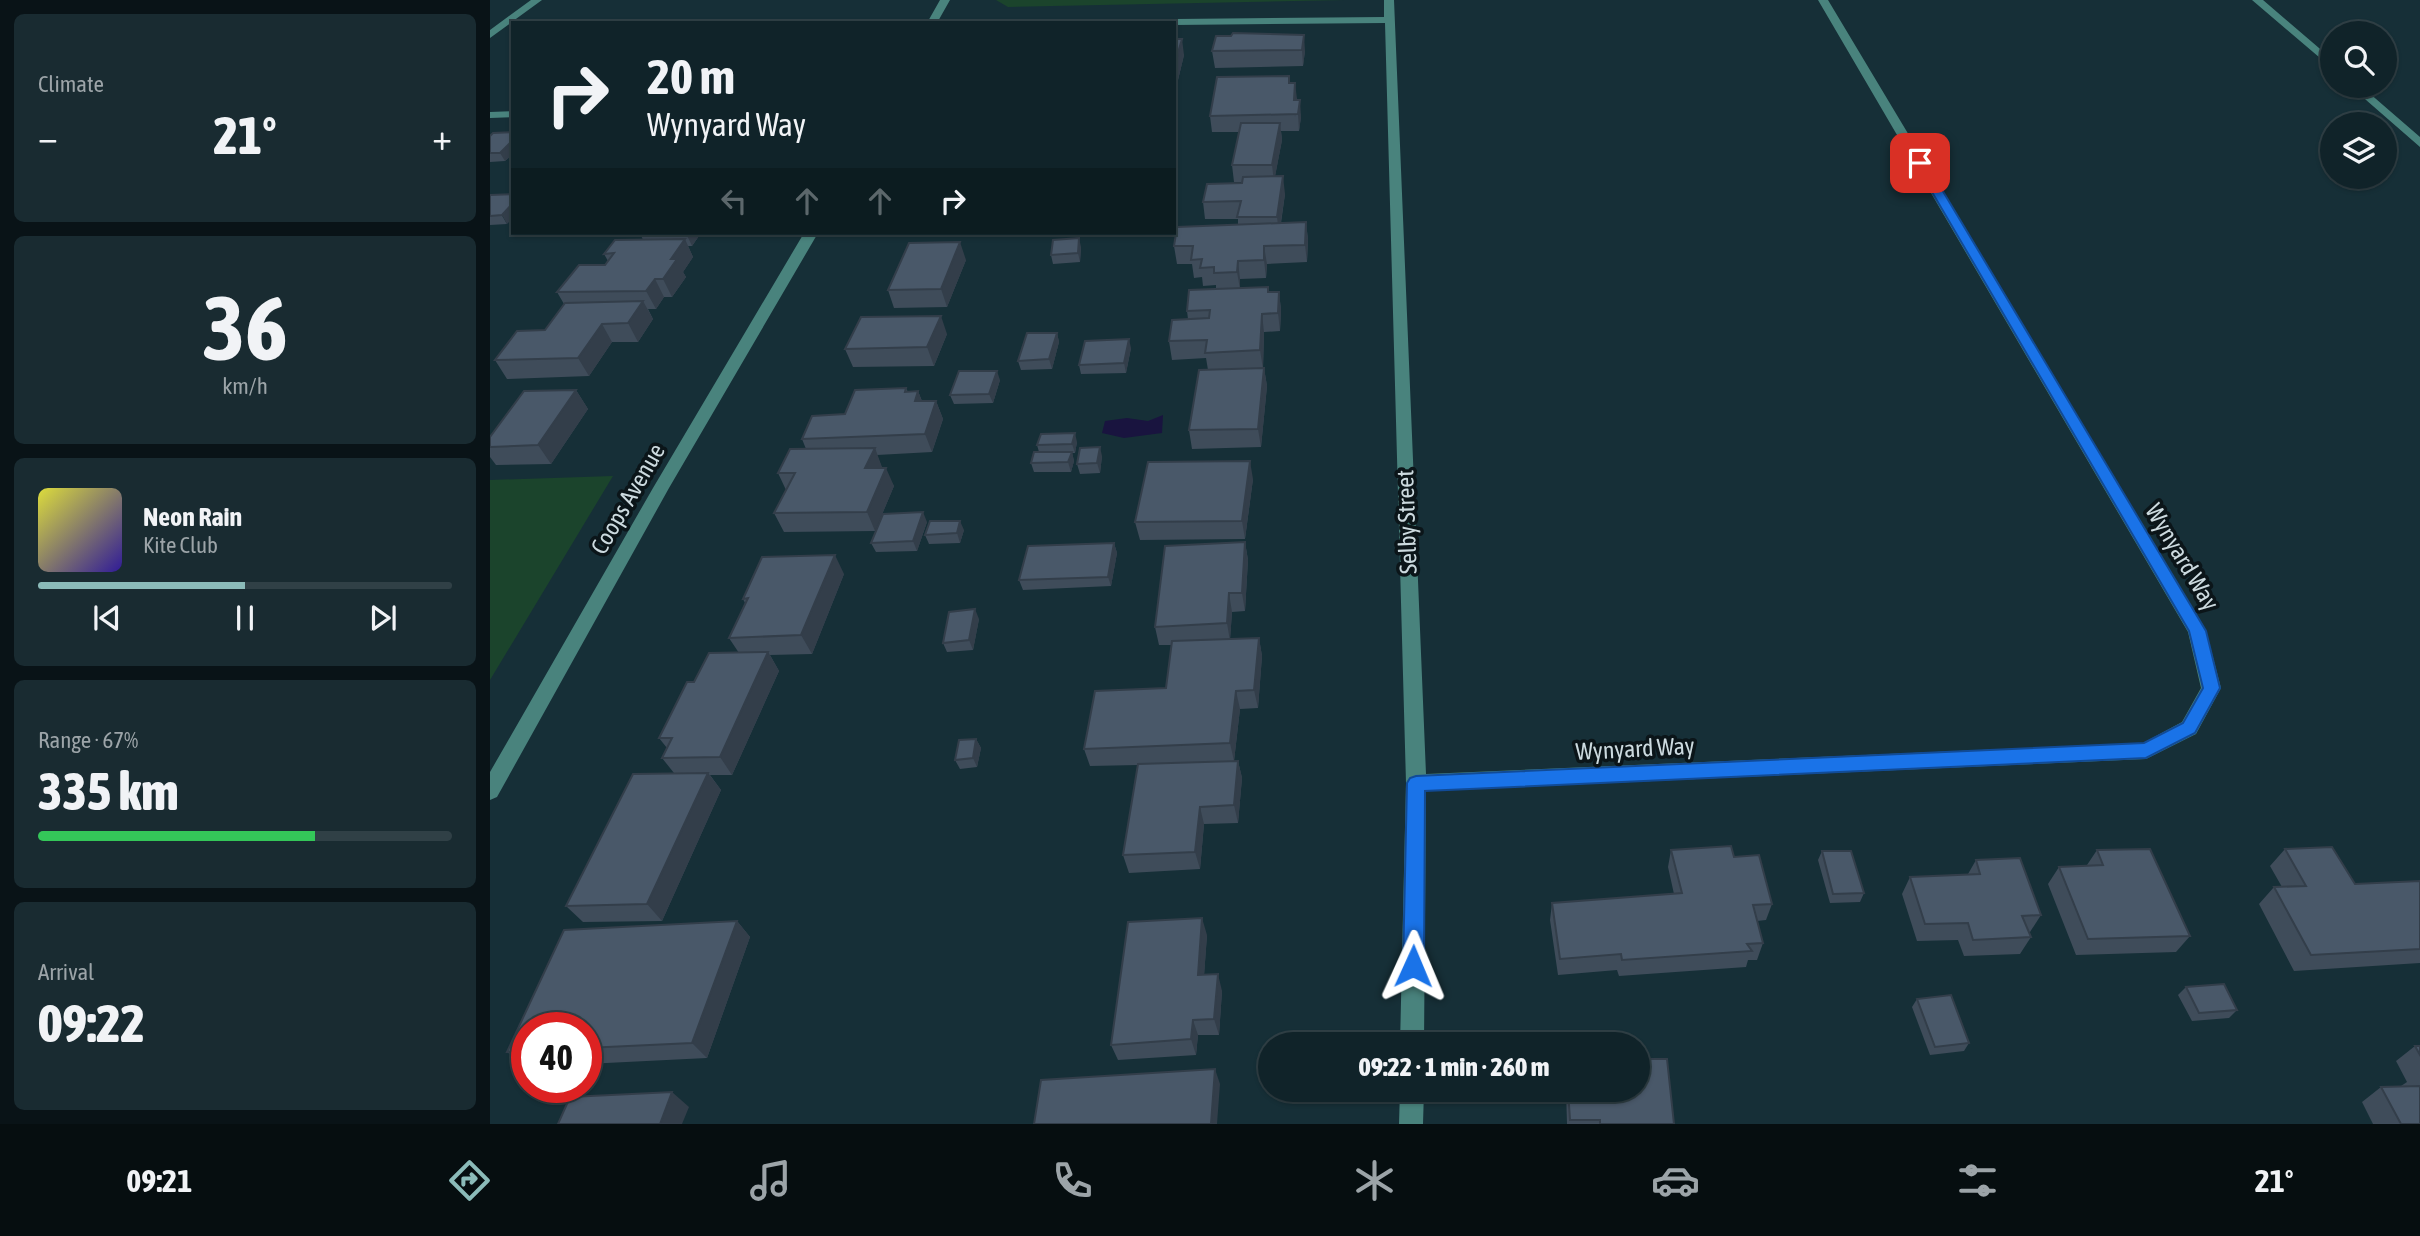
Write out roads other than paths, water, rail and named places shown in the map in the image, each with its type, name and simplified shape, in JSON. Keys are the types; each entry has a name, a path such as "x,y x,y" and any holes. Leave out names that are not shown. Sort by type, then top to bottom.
{"street":[{"path":"490,35 537,0"},
{"path":"933,21 945,0"},
{"name":"Selby Street","path":"1389,0 1416,783 1412,1032"},
{"name":"Wynyard Way","path":"1416,783 2146,751 2189,728 2211,688 2197,631 1823,0"},
{"path":"2257,0 2320,55"},
{"path":"1176,22 1390,20"},
{"path":"2369,98 2420,143"},
{"path":"490,115 511,114"},
{"name":"Coops Avenue","path":"490,791 810,235"},
{"path":"1411,1124 1412,1102"}]}
